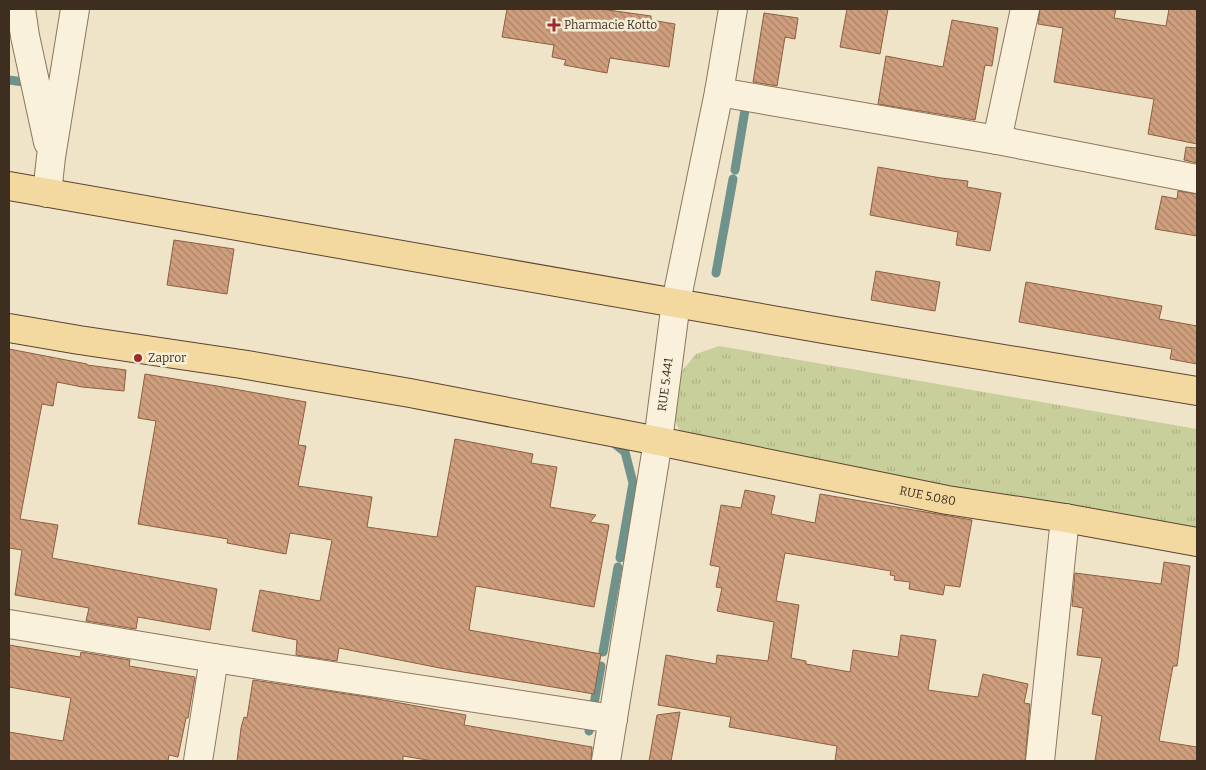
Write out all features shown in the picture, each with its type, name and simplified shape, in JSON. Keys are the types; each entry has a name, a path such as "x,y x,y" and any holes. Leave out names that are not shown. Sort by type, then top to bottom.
{"main road":[{"path":"9,186 845,332 1197,391"},
{"name":"RUE 5.080","path":"9,328 241,364 410,393 946,500 1065,518 1197,542"}],"street":[{"path":"21,9 51,157"},
{"path":"47,193 75,9"},
{"name":"RUE 5.441","path":"606,761 658,441 676,302 719,92 733,9"},
{"path":"997,140 1025,9"},
{"path":"719,92 997,140 1197,179"},
{"path":"1040,761 1065,518"},
{"path":"9,624 214,658 613,719"},
{"path":"198,761 214,658"}],"green space":[{"path":"719,346 1197,429 1197,528 705,444 682,435 673,417 676,391 682,371 696,354"}],"building":[{"path":"507,9 601,9 651,16 651,20 675,24 669,67 610,58 607,73 564,65 566,60 552,57 554,45 502,37"},
{"path":"847,9 888,9 880,54 840,47"},
{"path":"1040,9 1116,9 1114,18 1166,26 1169,9 1197,9 1197,144 1148,134 1154,99 1054,82 1063,28 1038,24"},
{"path":"764,13 798,18 795,39 785,37 777,86 753,82"},
{"path":"952,20 998,28 992,66 985,65 975,120 878,104 886,56 943,67"},
{"path":"1186,147 1197,148 1197,163 1184,160"},
{"path":"878,167 968,181 967,187 1001,193 990,251 956,245 958,232 870,215"},
{"path":"1178,191 1197,194 1197,236 1155,229 1162,196 1177,199"},
{"path":"174,240 234,249 227,294 167,285"},
{"path":"876,271 940,282 935,311 871,300"},
{"path":"1026,282 1162,306 1159,319 1197,326 1197,364 1170,359 1172,349 1019,322"},
{"path":"9,349 87,365 126,370 124,391 82,387 57,382 53,406 42,404 20,519 58,525 52,558 217,589 210,630 138,617 136,629 86,621 89,608 15,595 22,550 9,548"},
{"path":"145,374 306,402 298,445 306,446 298,486 372,497 367,527 437,537 455,439 533,454 531,463 557,467 550,507 596,515 590,522 609,525 594,607 476,586 469,630 601,654 594,694 440,668 339,648 337,661 296,655 297,640 252,631 260,590 320,601 332,540 290,533 286,554 227,543 228,539 138,524 156,421 138,418"},
{"path":"745,490 775,496 771,514 815,523 820,494 972,520 960,587 945,585 943,595 909,589 910,582 894,580 895,576 890,575 891,571 785,553 776,601 799,605 791,658 806,661 806,664 850,672 853,650 898,657 901,635 936,640 928,690 978,697 983,674 1028,684 1024,703 1030,704 1025,761 835,761 837,746 729,727 731,717 658,705 666,655 716,664 717,655 768,661 774,622 717,611 722,588 716,587 720,567 710,565 721,505 741,508"},
{"path":"1164,562 1190,566 1177,666 1173,666 1159,741 1197,747 1197,761 1095,761 1102,716 1092,714 1102,658 1077,655 1083,608 1072,606 1075,573 1161,584"},
{"path":"9,645 80,657 81,652 130,660 129,666 195,677 188,718 186,718 178,757 169,755 168,761 9,761 9,732 63,741 71,698 9,687"},
{"path":"253,680 367,697 466,715 464,725 592,747 591,761 433,761 403,756 403,761 237,761 241,728 244,717 247,718"},
{"path":"680,712 671,761 649,761 657,715"}],"waterway":[{"path":"9,80 31,83"},
{"path":"735,170 745,110"},
{"path":"716,273 733,179"},
{"path":"611,441 625,452 633,483 620,558"},
{"path":"603,652 618,567"},
{"path":"589,731 601,666"}],"place":[{"name":"Pharmacie Kotto","path":"554,25"},
{"name":"Zapror","path":"138,358"}]}
